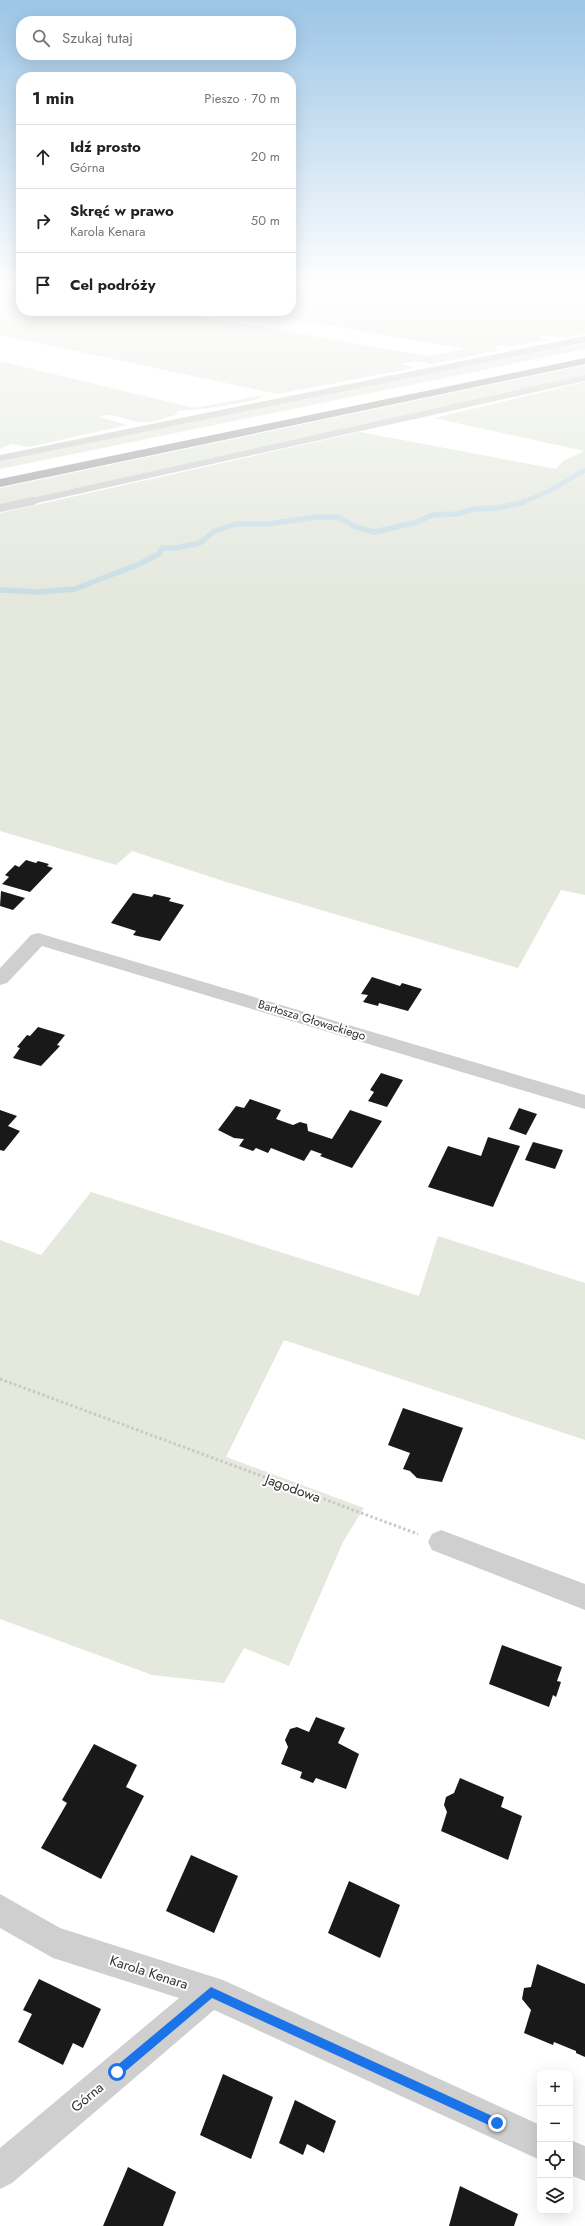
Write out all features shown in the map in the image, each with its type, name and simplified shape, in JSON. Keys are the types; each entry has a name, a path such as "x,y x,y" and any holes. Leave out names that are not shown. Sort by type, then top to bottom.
{"main road":[{"path":"0,473 416,387"},
{"path":"0,483 461,387"}],"street":[{"name":"Bartosza Głowackiego","path":"0,980 38,939 585,1102"},
{"path":"441,1542 585,1597"},
{"name":"Karola Kenara","path":"0,1910 53,1942 211,1992 538,2142"},
{"name":"Górna","path":"0,2172 211,1992"},
{"path":"573,2158 585,2164"}],"lane":[{"path":"0,458 350,387"},
{"path":"0,508 545,387"}],"path":[{"name":"Jagodowa","path":"0,1379 441,1542"}],"shaded area":[{"path":"0,387 107,387 194,408 264,395 262,398 230,405 176,411 178,414 148,422 138,422 115,416 104,415 99,417 127,425 29,447 11,444 0,449"},
{"path":"244,387 315,387 277,394"},
{"path":"359,387 400,387 0,469 0,460"},
{"path":"481,387 538,387 410,414 0,506 0,488"},
{"path":"565,387 585,387 585,895 561,890 518,968 223,881 132,851 116,865 0,831 0,513 360,432 556,469 563,461 584,451 434,418"},
{"path":"91,1192 419,1296 438,1236 585,1283 585,1440 284,1340 226,1457 364,1508 343,1542 289,1666 244,1648 224,1683 152,1675 0,1619 0,1240 41,1255"}],"building":[{"path":"26,860 36,863 38,861 49,864 47,866 53,868 30,892 2,884 9,877 5,875 15,865 19,867"},
{"path":"1,891 25,898 13,910 0,906"},
{"path":"133,893 152,897 154,894 171,898 169,901 184,905 160,941 133,935 136,931 111,923"},
{"path":"372,977 400,986 402,983 422,989 408,1011 379,1003 378,1006 363,1002 368,995 361,994"},
{"path":"38,1027 65,1035 57,1045 60,1046 41,1066 13,1058 20,1048 17,1047 27,1035 30,1036"},
{"path":"381,1073 403,1080 387,1107 368,1101 374,1092 370,1090"},
{"path":"250,1099 281,1110 276,1119 293,1125 300,1122 307,1124 308,1131 332,1139 350,1110 382,1121 352,1168 320,1156 322,1154 311,1150 304,1161 271,1148 268,1153 256,1148 253,1151 239,1146 244,1139 234,1138 218,1130 236,1106 244,1108"},
{"path":"519,1108 537,1114 526,1135 509,1129"},
{"path":"0,1110 17,1116 8,1126 20,1131 4,1151 0,1150"},
{"path":"488,1137 520,1146 493,1207 428,1187 448,1146 481,1156"},
{"path":"533,1142 563,1150 555,1169 525,1160"},
{"path":"403,1408 463,1428 442,1482 417,1478 410,1471 403,1469 410,1453 388,1445"},
{"path":"502,1645 562,1667 557,1681 561,1682 556,1697 553,1695 549,1707 489,1684"},
{"path":"316,1717 345,1728 338,1743 359,1754 346,1789 316,1778 313,1783 300,1778 302,1772 281,1764 288,1747 285,1740 290,1729 297,1727 309,1732"},
{"path":"94,1744 137,1765 126,1787 144,1796 101,1879 41,1848 67,1803 62,1800"},
{"path":"460,1778 504,1797 501,1807 522,1816 508,1860 441,1831 447,1812 444,1805 446,1797 454,1793"},
{"path":"191,1855 238,1876 214,1933 166,1911"},
{"path":"349,1881 400,1905 380,1958 328,1933"},
{"path":"537,1964 585,1984 585,2057 576,2053 576,2051 554,2042 553,2045 524,2033 531,2010 522,1999 524,1988 531,1987"},
{"path":"39,1979 101,2009 83,2048 73,2043 63,2065 18,2042 32,2014 23,2010"},
{"path":"223,2074 273,2097 251,2159 200,2135"},
{"path":"295,2100 336,2121 324,2153 307,2144 303,2155 279,2143"},
{"path":"128,2167 176,2192 163,2226 103,2226"},
{"path":"460,2186 518,2214 514,2226 449,2226"}],"waterway":[{"path":"523,502 547,492 585,470"},
{"path":"0,590 39,592 75,589 139,564 159,554 162,548 176,548 200,543 213,532 235,524 268,524 317,517 338,517 356,527 374,532 414,523 433,515 457,514 474,509 497,508 523,502"}],"route":[{"path":"117,2072 211,1992 497,2123"}]}
